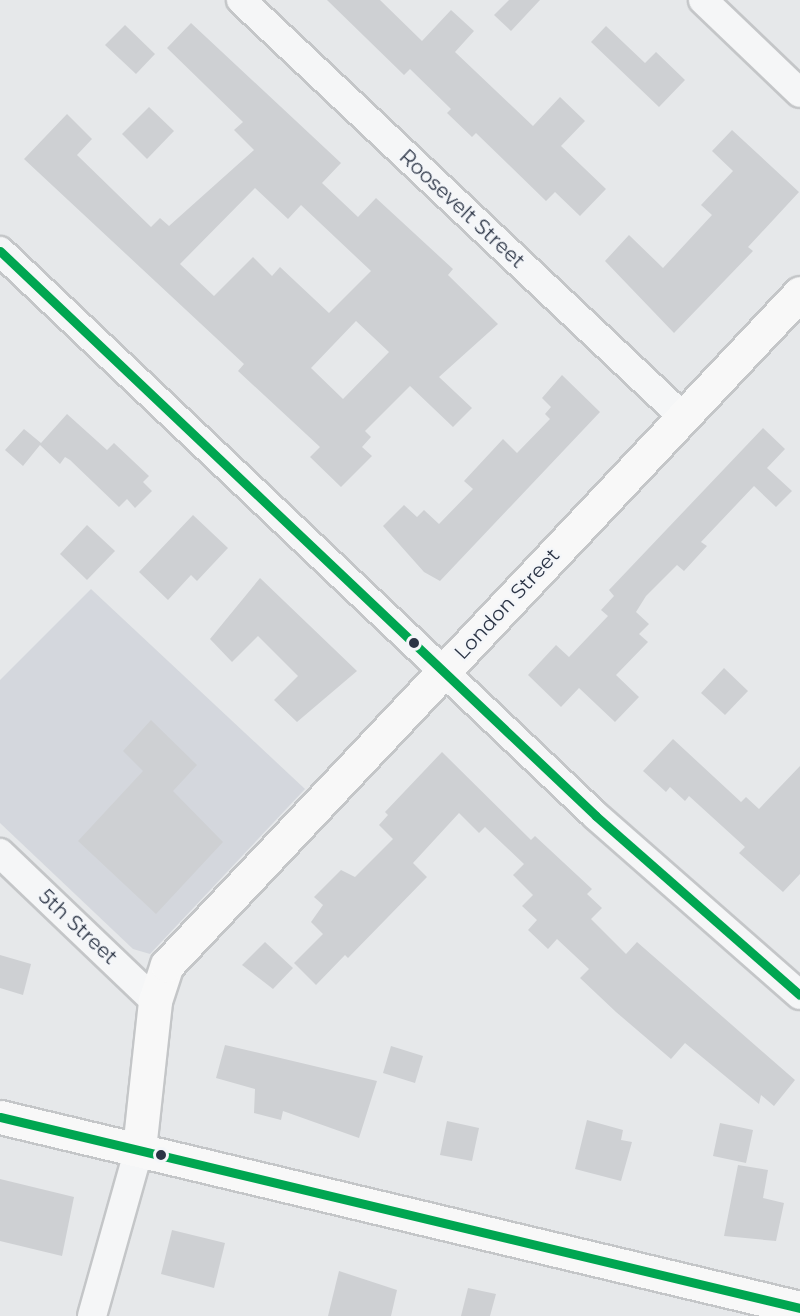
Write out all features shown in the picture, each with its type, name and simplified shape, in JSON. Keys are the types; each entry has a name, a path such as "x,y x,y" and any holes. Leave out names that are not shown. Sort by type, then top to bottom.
{"street":[{"name":"Roosevelt Street","path":"241,0 682,417"},
{"path":"703,0 800,93"},
{"path":"0,251 596,816 797,987"},
{"name":"London Street","path":"139,1149 155,1001 167,965 188,940 800,293"},
{"name":"5th Street","path":"0,853 155,1001"},
{"path":"0,1117 800,1308"},
{"path":"92,1316 139,1149"}],"shaded area":[{"path":"91,589 305,789 150,954 133,949 0,823 0,680"}],"building":[{"path":"327,0 380,0 422,41 451,10 474,31 455,52 533,126 560,97 585,121 561,146 606,189 580,216 555,192 546,201 476,133 472,137 447,113 451,109 410,69 404,75"},
{"path":"509,0 540,0 511,31 494,15"},
{"path":"191,23 341,163 322,183 358,217 376,198 453,269 448,275 498,324 439,377 472,408 453,427 410,386 365,431 371,437 362,447 372,456 341,487 310,457 320,447 238,371 244,364 24,159 67,114 92,139 77,155 151,227 160,218 169,226 254,150 234,130 243,122 167,48","holes":["255,188 288,219 301,205 371,271 329,313 280,267 272,276 253,257 214,296 180,264","356,321 389,352 343,399 311,368"]},
{"path":"125,25 155,54 136,74 105,45"},
{"path":"606,26 645,63 656,52 685,80 659,107 591,42"},
{"path":"149,107 174,131 147,159 122,134"},
{"path":"732,130 799,192 748,247 753,251 674,333 605,261 629,235 663,268 712,215 701,205 733,171 712,151"},
{"path":"562,375 600,412 440,581 424,572 383,526 404,505 417,517 424,510 439,524 473,489 464,481 503,439 517,453 550,419 545,414 551,407 542,398"},
{"path":"67,414 107,450 114,443 149,476 143,482 152,491 135,508 127,499 119,507 70,460 65,457 60,464 40,445 23,466 5,450 24,429 41,443"},
{"path":"763,428 785,449 767,468 792,491 776,507 754,486 701,542 707,546 684,571 677,565 646,596 636,612 649,624 639,634 648,642 616,675 639,697 615,722 579,688 561,707 528,675 556,645 569,657 608,616 601,610 614,596 609,590"},
{"path":"193,515 228,548 197,581 191,575 168,600 139,572"},
{"path":"87,525 115,551 87,580 60,554"},
{"path":"260,578 357,671 297,722 274,700 298,676 258,636 232,662 210,639"},
{"path":"724,668 748,691 725,715 701,693"},
{"path":"151,720 197,765 173,791 223,842 156,914 78,841 143,771 123,751"},
{"path":"673,739 741,802 746,797 759,809 800,766 800,874 783,892 739,853 745,847 689,796 685,801 670,787 666,792 643,771"},
{"path":"442,752 531,840 535,836 592,889 587,894 602,908 591,919 626,954 637,942 795,1080 774,1106 761,1095 759,1104 685,1043 671,1059 580,978 589,969 557,939 548,949 528,930 537,920 522,906 533,895 513,875 524,864 485,827 479,833 459,813 413,863 427,877 348,958 345,955 316,985 294,963 323,934 311,922 323,905 314,897 341,870 355,877 393,839 379,825 388,815 385,812"},
{"path":"265,942 293,968 273,989 242,965"},
{"path":"0,955 31,964 23,995 0,988"},
{"path":"225,1045 377,1081 359,1138 283,1111 281,1120 254,1113 255,1089 216,1078"},
{"path":"391,1046 423,1056 415,1083 383,1073"},
{"path":"587,1120 623,1130 621,1140 632,1142 621,1181 575,1169"},
{"path":"447,1121 479,1128 472,1161 440,1155"},
{"path":"720,1123 753,1130 746,1163 713,1156"},
{"path":"738,1165 768,1170 763,1198 784,1203 776,1241 724,1236"},
{"path":"0,1179 74,1197 62,1256 0,1241"},
{"path":"172,1230 225,1243 214,1288 161,1274"},
{"path":"339,1271 397,1290 391,1316 328,1316"},
{"path":"468,1288 496,1294 490,1316 461,1316"}],"transit line":[{"path":"0,251 596,816 800,995"},
{"path":"0,1117 800,1308"}]}
